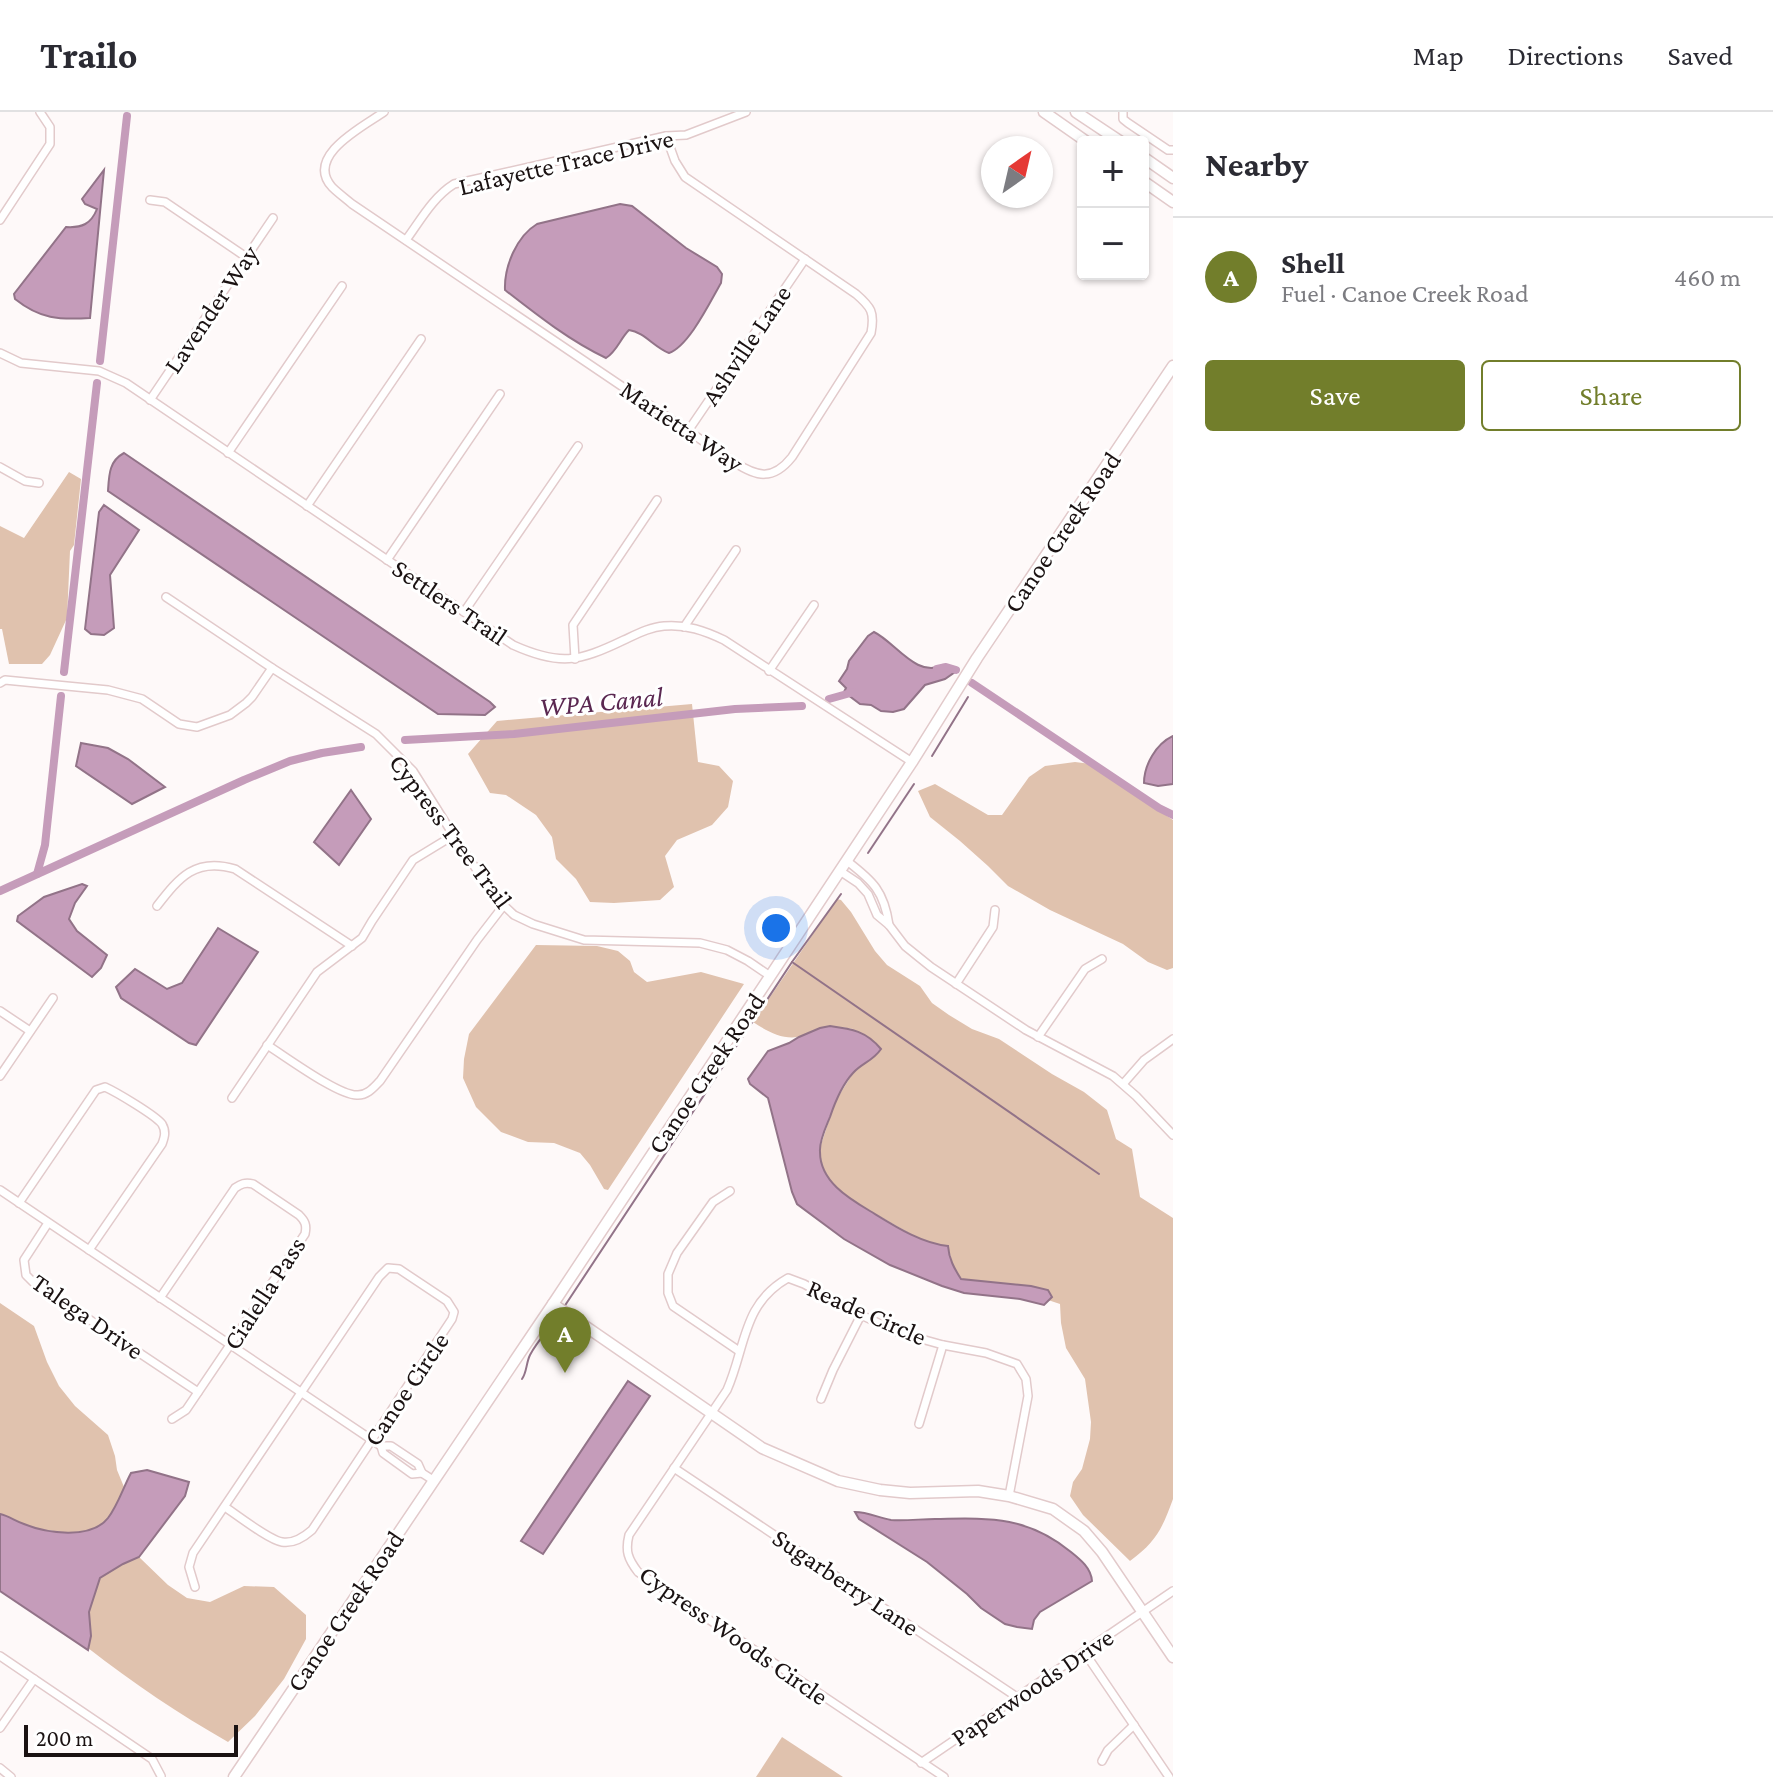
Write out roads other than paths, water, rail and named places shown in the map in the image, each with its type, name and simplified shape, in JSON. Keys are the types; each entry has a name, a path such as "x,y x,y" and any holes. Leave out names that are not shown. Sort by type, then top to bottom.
{"main road":[{"path":"1044,112 1078,136"},
{"path":"1071,131 1085,115 1113,136"},
{"path":"1149,161 1173,178"},
{"path":"1149,185 1173,202"},
{"name":"Canoe Creek Road","path":"234,1777 553,1304 912,762 977,658 1173,366"},
{"path":"553,1304 762,1448 838,1481 910,1493 978,1491 1053,1509 1084,1531 1102,1552 1173,1657"}],"street":[{"path":"0,220 50,144 50,127 40,112"},
{"name":"Marietta Way","path":"384,112 330,152 326,176 332,186 352,204 748,471 762,475 771,473 784,467 792,457 871,333 874,319 869,305 856,294 685,177 666,136"},
{"name":"Lafayette Trace Drive","path":"406,240 436,199 454,184 666,136 686,135 746,112"},
{"path":"1123,112 1123,119 1128,123 1168,150 1173,150"},
{"path":"150,200 165,202 246,257"},
{"name":"Lavender Way","path":"150,400 273,218"},
{"name":"Ashville Lane","path":"688,431 805,259"},
{"path":"228,453 342,286"},
{"path":"307,506 421,339"},
{"name":"Settlers Trail","path":"0,353 21,363 99,371 126,383 513,645 535,655 557,660 575,659 664,626 702,630 724,640 912,762"},
{"path":"387,560 500,394"},
{"path":"464,612 578,446"},
{"path":"0,467 25,481 39,483"},
{"path":"575,659 573,625 657,500"},
{"path":"684,627 736,550"},
{"name":"Cypress Tree Trail","path":"166,597 376,734 413,771 496,898 514,915 584,940 700,943 727,950 770,976"},
{"path":"769,671 814,605"},
{"path":"0,683 5,680 108,690 142,699 179,724 197,727 230,715 246,703 272,668"},
{"path":"232,1098 317,972 362,938 413,860 454,835"},
{"path":"847,861 876,885 887,910 889,925"},
{"path":"157,906 179,878 207,865 223,865 235,869 352,946"},
{"path":"840,871 858,883 868,894 877,915 905,946 931,967 1038,1037 1113,1076 1173,1135"},
{"path":"267,1045 348,1094 358,1096 369,1092 380,1081 504,905"},
{"path":"956,984 993,927 995,910"},
{"path":"1038,1037 1085,969 1102,959"},
{"path":"0,1076 53,998"},
{"path":"0,1011 30,1031"},
{"path":"1123,1084 1144,1060 1173,1039"},
{"path":"19,1203 96,1090 105,1087 113,1090 158,1120 164,1127 162,1144 89,1250"},
{"name":"Cialella Pass","path":"160,1298 240,1184 253,1184 305,1221 305,1234 186,1410 172,1419"},
{"path":"0,1190 381,1446 383,1453 412,1474 422,1473 433,1480"},
{"path":"730,1191 713,1202 677,1253 668,1274 668,1293 673,1306 739,1351"},
{"name":"Talega Drive","path":"48,1223 24,1260 26,1275 198,1392"},
{"name":"Canoe Circle","path":"195,1587 189,1567 193,1553 379,1277 388,1268 399,1269 447,1301 454,1312 452,1319 312,1530 304,1537 283,1542 225,1507"},
{"name":"Reade Circle","path":"712,1414 736,1371 748,1325 763,1296 788,1278 900,1333 1017,1364 1026,1379 1028,1396 1009,1496"},
{"path":"821,1399 861,1315"},
{"path":"919,1424 943,1345"},
{"name":"Cypress Woods Circle","path":"712,1414 629,1535 626,1547 629,1560 638,1572 944,1777"},
{"name":"Sugarberry Lane","path":"674,1468 1017,1697"},
{"name":"Paperwoods Drive","path":"921,1763 1173,1591"},
{"path":"1085,1653 1169,1777"},
{"path":"0,1656 152,1759 161,1776"},
{"path":"0,1728 34,1679"},
{"path":"1102,1761 1108,1750 1134,1725"},
{"path":"0,1768 11,1777"}],"waterway":[{"path":"100,361 127,116"},
{"path":"64,672 97,383"},
{"name":"WPA Canal","path":"937,669 946,667 956,670"},
{"name":"WPA Canal","path":"972,683 1173,815"},
{"name":"WPA Canal","path":"829,699 854,692"},
{"path":"37,874 45,845 61,696"},
{"path":"932,756 968,697"},
{"name":"WPA Canal","path":"405,740 514,734 735,709 802,706"},
{"name":"WPA Canal","path":"0,891 290,761 361,747"},
{"path":"868,853 914,784"},
{"path":"841,894 792,962 1099,1174"},
{"path":"564,1307 792,962"},
{"path":"522,1379 533,1349 561,1312"}],"place":[{"name":"Shell","path":"565,1373"}]}
